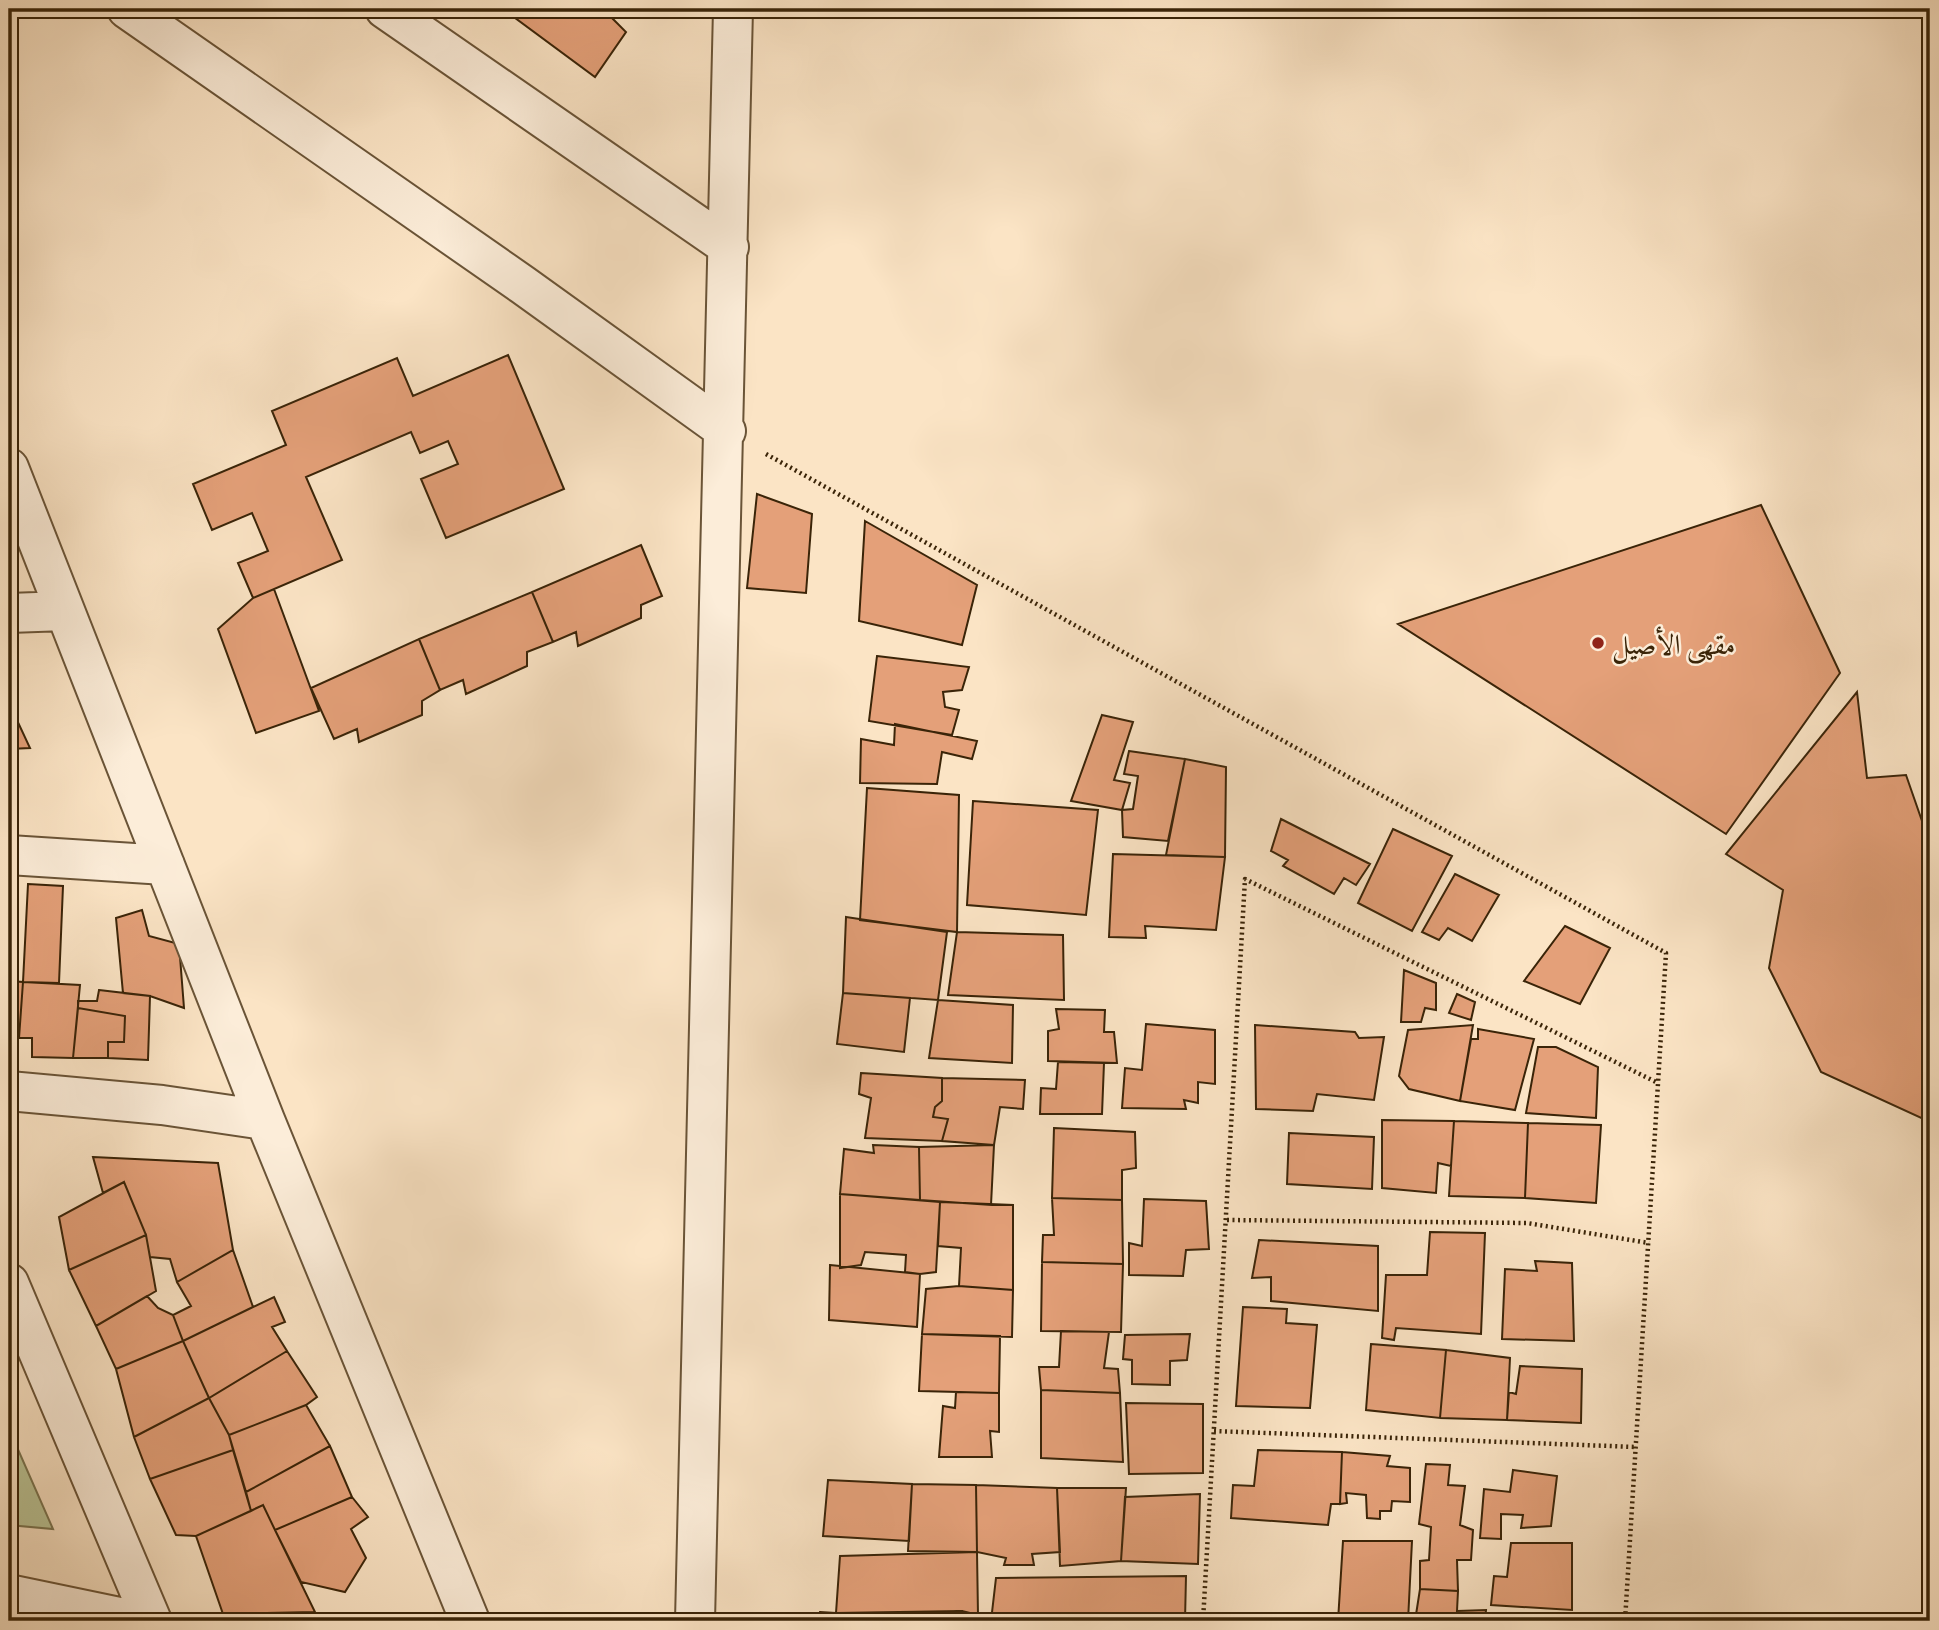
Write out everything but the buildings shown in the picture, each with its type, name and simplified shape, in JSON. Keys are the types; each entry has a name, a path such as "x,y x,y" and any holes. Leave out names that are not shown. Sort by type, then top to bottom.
{"street":[{"path":"127,9 523,285 726,431"},
{"path":"385,9 729,247"},
{"path":"695,1621 726,431 729,247 725,15"},
{"path":"9,468 265,1120 470,1621"},
{"path":"9,613 65,611"},
{"path":"9,855 165,865"},
{"path":"9,1091 162,1105 265,1120"},
{"path":"9,1283 152,1621"},
{"path":"9,1594 139,1621"}],"path":[{"path":"726,431 1666,953 1625,1621"},
{"path":"1203,1621 1245,879 1658,1083"},
{"path":"1227,1220 1527,1223 1648,1243"},
{"path":"1214,1431 1636,1447"}],"green space":[{"path":"9,1429 53,1529 9,1525"}],"place":[{"name":"مقهى الأصيل","path":"1598,643"}]}
